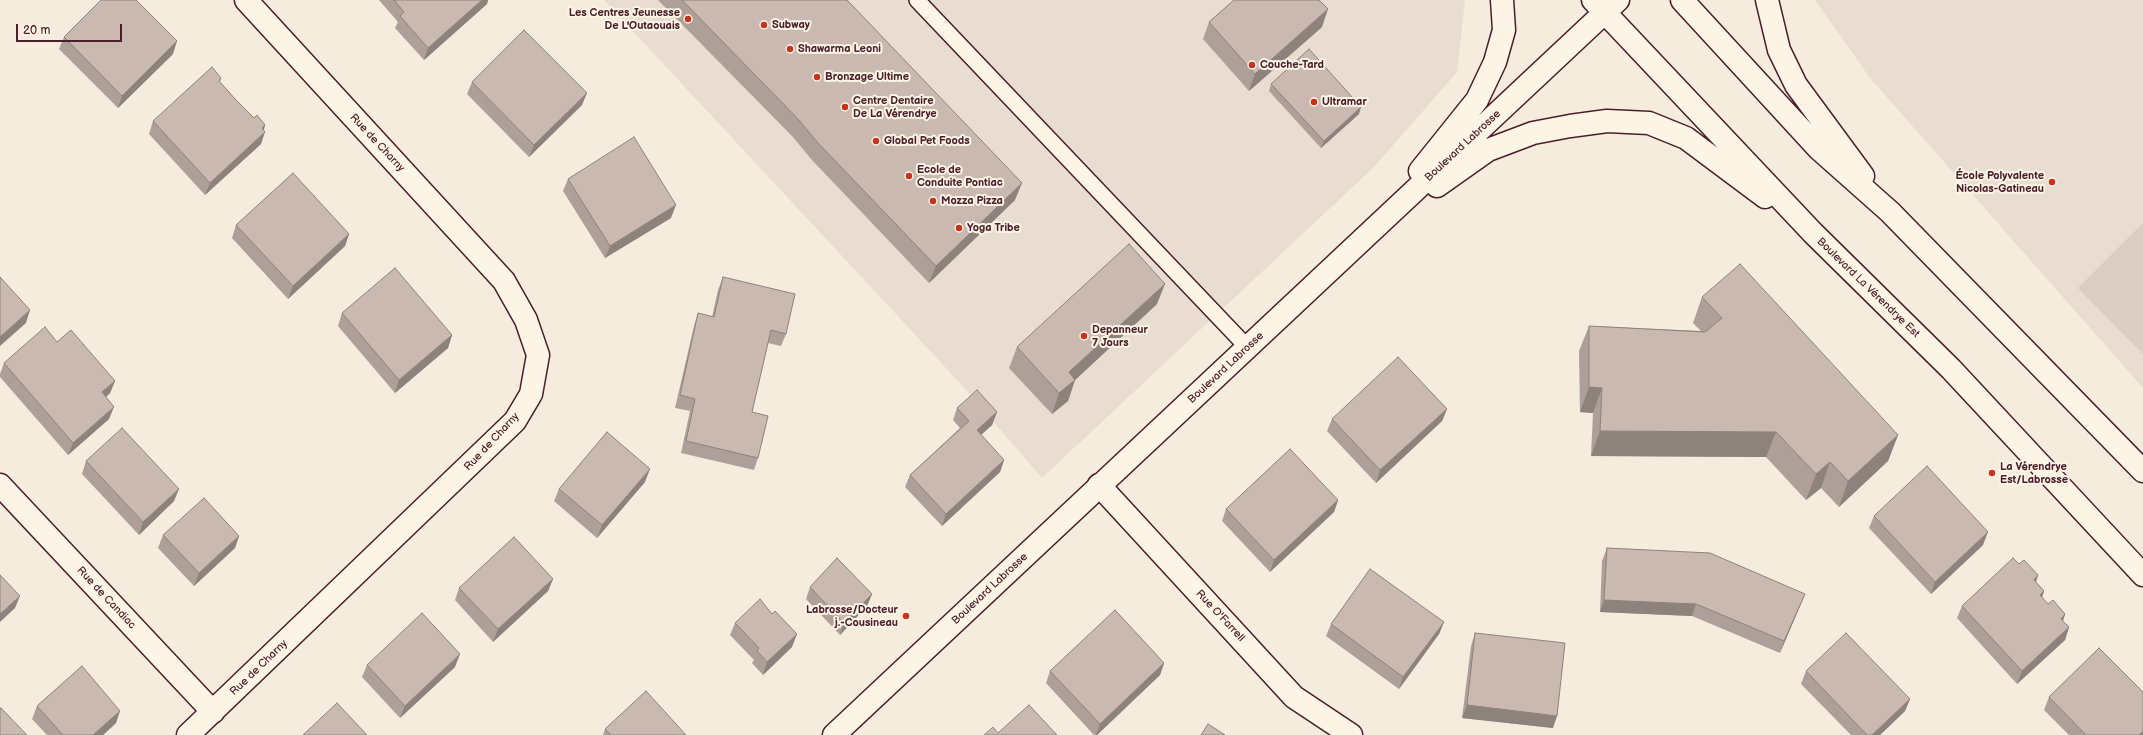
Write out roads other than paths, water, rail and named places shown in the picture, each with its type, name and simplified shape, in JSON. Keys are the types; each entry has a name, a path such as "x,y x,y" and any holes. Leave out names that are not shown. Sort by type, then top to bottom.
{"main road":[{"name":"Rue de Charny","path":"188,735 515,421 531,394 538,355 526,320 504,281 246,0"},
{"path":"1371,233 1477,100 1495,62 1504,30 1502,0"},
{"path":"1682,0 1819,149 1890,212 2143,471"},
{"path":"1767,0 1779,50 1796,85 1890,212"},
{"name":"Boulevard Labrosse","path":"834,735 1099,485 1371,233 1606,4"},
{"name":"Boulevard La Vérendrye Est","path":"1606,4 1813,233 1951,369 2143,575"},
{"path":"1371,233 1488,150 1533,133 1607,121 1649,123 1686,138 1813,233"},
{"name":"Rue de Candiac","path":"0,485 213,712"},
{"name":"Rue O'Farrell","path":"1099,485 1294,696 1351,735"}],"lane":[{"path":"917,0 1248,348"}],"place":[{"name":"Les Centres Jeunesse De L'Outaouais","path":"688,19"},
{"name":"Subway","path":"764,25"},
{"name":"Shawarma Leoni","path":"790,49"},
{"name":"Couche-Tard","path":"1252,65"},
{"name":"Bronzage Ultime","path":"817,77"},
{"name":"Ultramar","path":"1314,102"},
{"name":"Centre Dentaire De La Vérendrye","path":"845,107"},
{"name":"Global Pet Foods","path":"876,141"},
{"name":"Ecole de Conduite Pontiac","path":"909,176"},
{"name":"École Polyvalente Nicolas-Gatineau","path":"2052,182"},
{"name":"Mozza Pizza","path":"933,201"},
{"name":"Yoga Tribe","path":"959,228"},
{"name":"Depanneur 7 Jours","path":"1084,336"},
{"name":"La Vérendrye Est/Labrosse","path":"1992,473"},
{"name":"Labrosse/Docteur j.-Cousineau","path":"906,616"}]}
